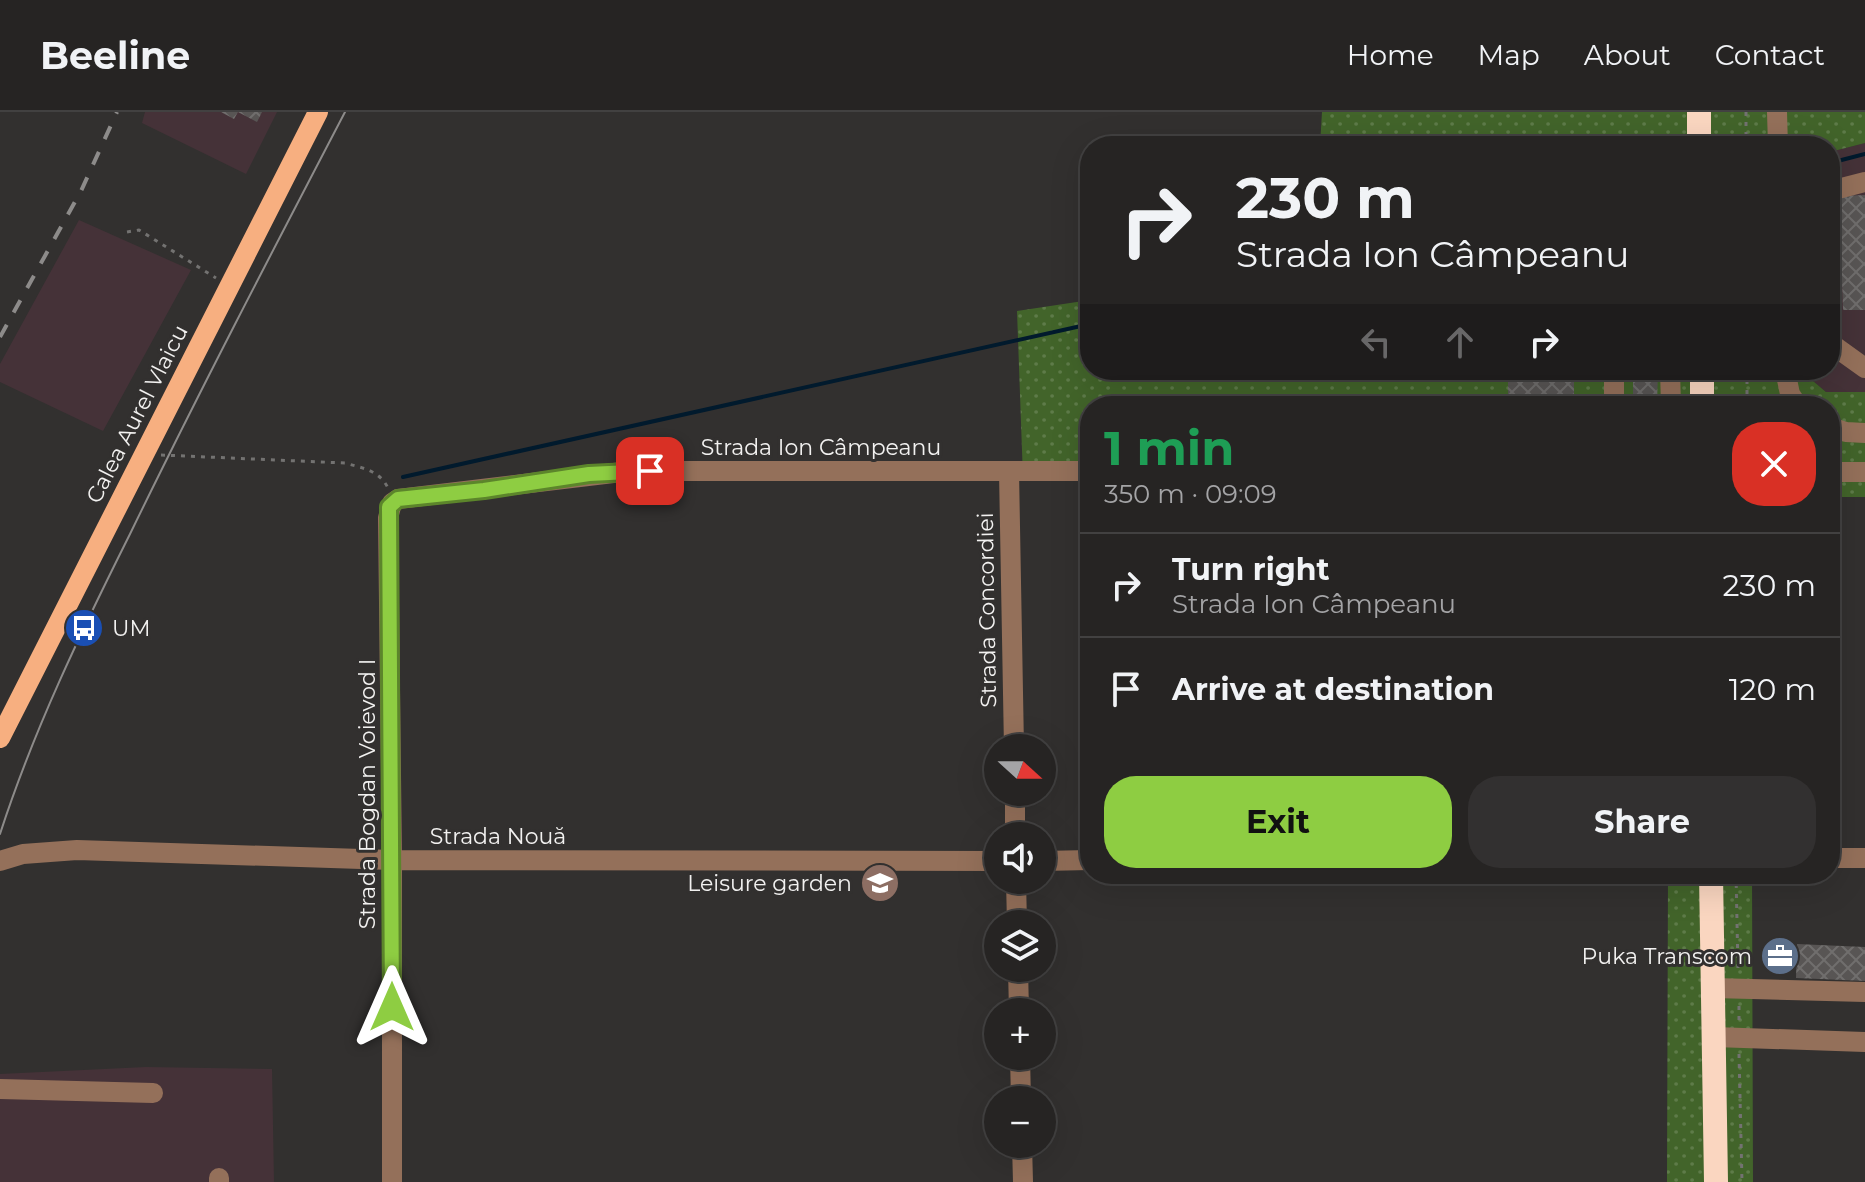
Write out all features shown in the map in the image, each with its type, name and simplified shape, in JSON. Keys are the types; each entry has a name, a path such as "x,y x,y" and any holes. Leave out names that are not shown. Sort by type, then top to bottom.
{"highway":[{"path":"1699,112 1699,136"},
{"path":"1711,884 1716,1182"}],"main road":[{"name":"Calea Aurel Vlaicu","path":"0,738 318,112"}],"street":[{"path":"1777,112 1778,136"},
{"path":"1840,188 1865,182"},
{"path":"1840,350 1865,368"},
{"path":"1840,430 1865,433"},
{"name":"Strada Concordiei","path":"1009,471 1014,734"},
{"name":"Strada Ion Câmpeanu","path":"392,503 398,499 609,472 1080,471"},
{"path":"1840,472 1865,472"},
{"name":"Strada Bogdan Voievod I","path":"392,503 388,518 392,1182"},
{"name":"Strada Nouă","path":"0,861 23,854 77,850 392,860 984,861"},
{"path":"1840,858 1865,858"},
{"path":"1056,861 1080,860"},
{"path":"1713,988 1865,992"},
{"path":"1714,1037 1865,1042"},
{"path":"0,1089 153,1093"},
{"path":"1022,1158 1023,1182"}],"path":[{"path":"1746,112 1746,136"},
{"path":"127,232 139,230 229,286"},
{"path":"144,454 345,463 374,472 382,478 392,503"}],"shaded area":[{"path":"145,112 277,112 246,174 142,123"},
{"path":"1865,143 1865,392 1826,392 1812,380 1840,380 1840,149"},
{"path":"79,220 191,270 103,431 0,382 0,364"},
{"path":"146,1067 272,1069 274,1182 0,1182 0,1074"}],"green space":[{"path":"1322,112 1865,112 1865,143 1840,149 1840,136 1321,136"},
{"path":"1080,302 1080,380 1812,380 1826,392 1865,392 1865,497 1840,497 1840,396 1080,396 1080,479 1023,478 1017,311"},
{"path":"1668,884 1752,884 1753,1182 1667,1182"}],"building":[{"path":"221,112 238,112 234,119"},
{"path":"238,112 262,112 257,122"},
{"path":"1865,195 1865,310 1843,310 1840,196"},
{"path":"1508,380 1574,380 1574,396 1508,396"},
{"path":"1633,380 1658,380 1657,396 1633,396"},
{"path":"1797,944 1865,947 1865,981 1796,978"}],"waterway":[{"path":"1840,160 1865,154"},
{"path":"403,477 1080,326"}],"tram line":[{"path":"0,834 43,719 94,607 345,112"}],"railway":[{"path":"0,337 81,191 117,112"}],"place":[{"name":"UM","path":"84,628"},
{"name":"Leisure garden","path":"880,883"},
{"name":"Puka Transcom","path":"1780,956"}],"route":[{"path":"392,1007 389,507 398,499 589,474 650,471"}]}
